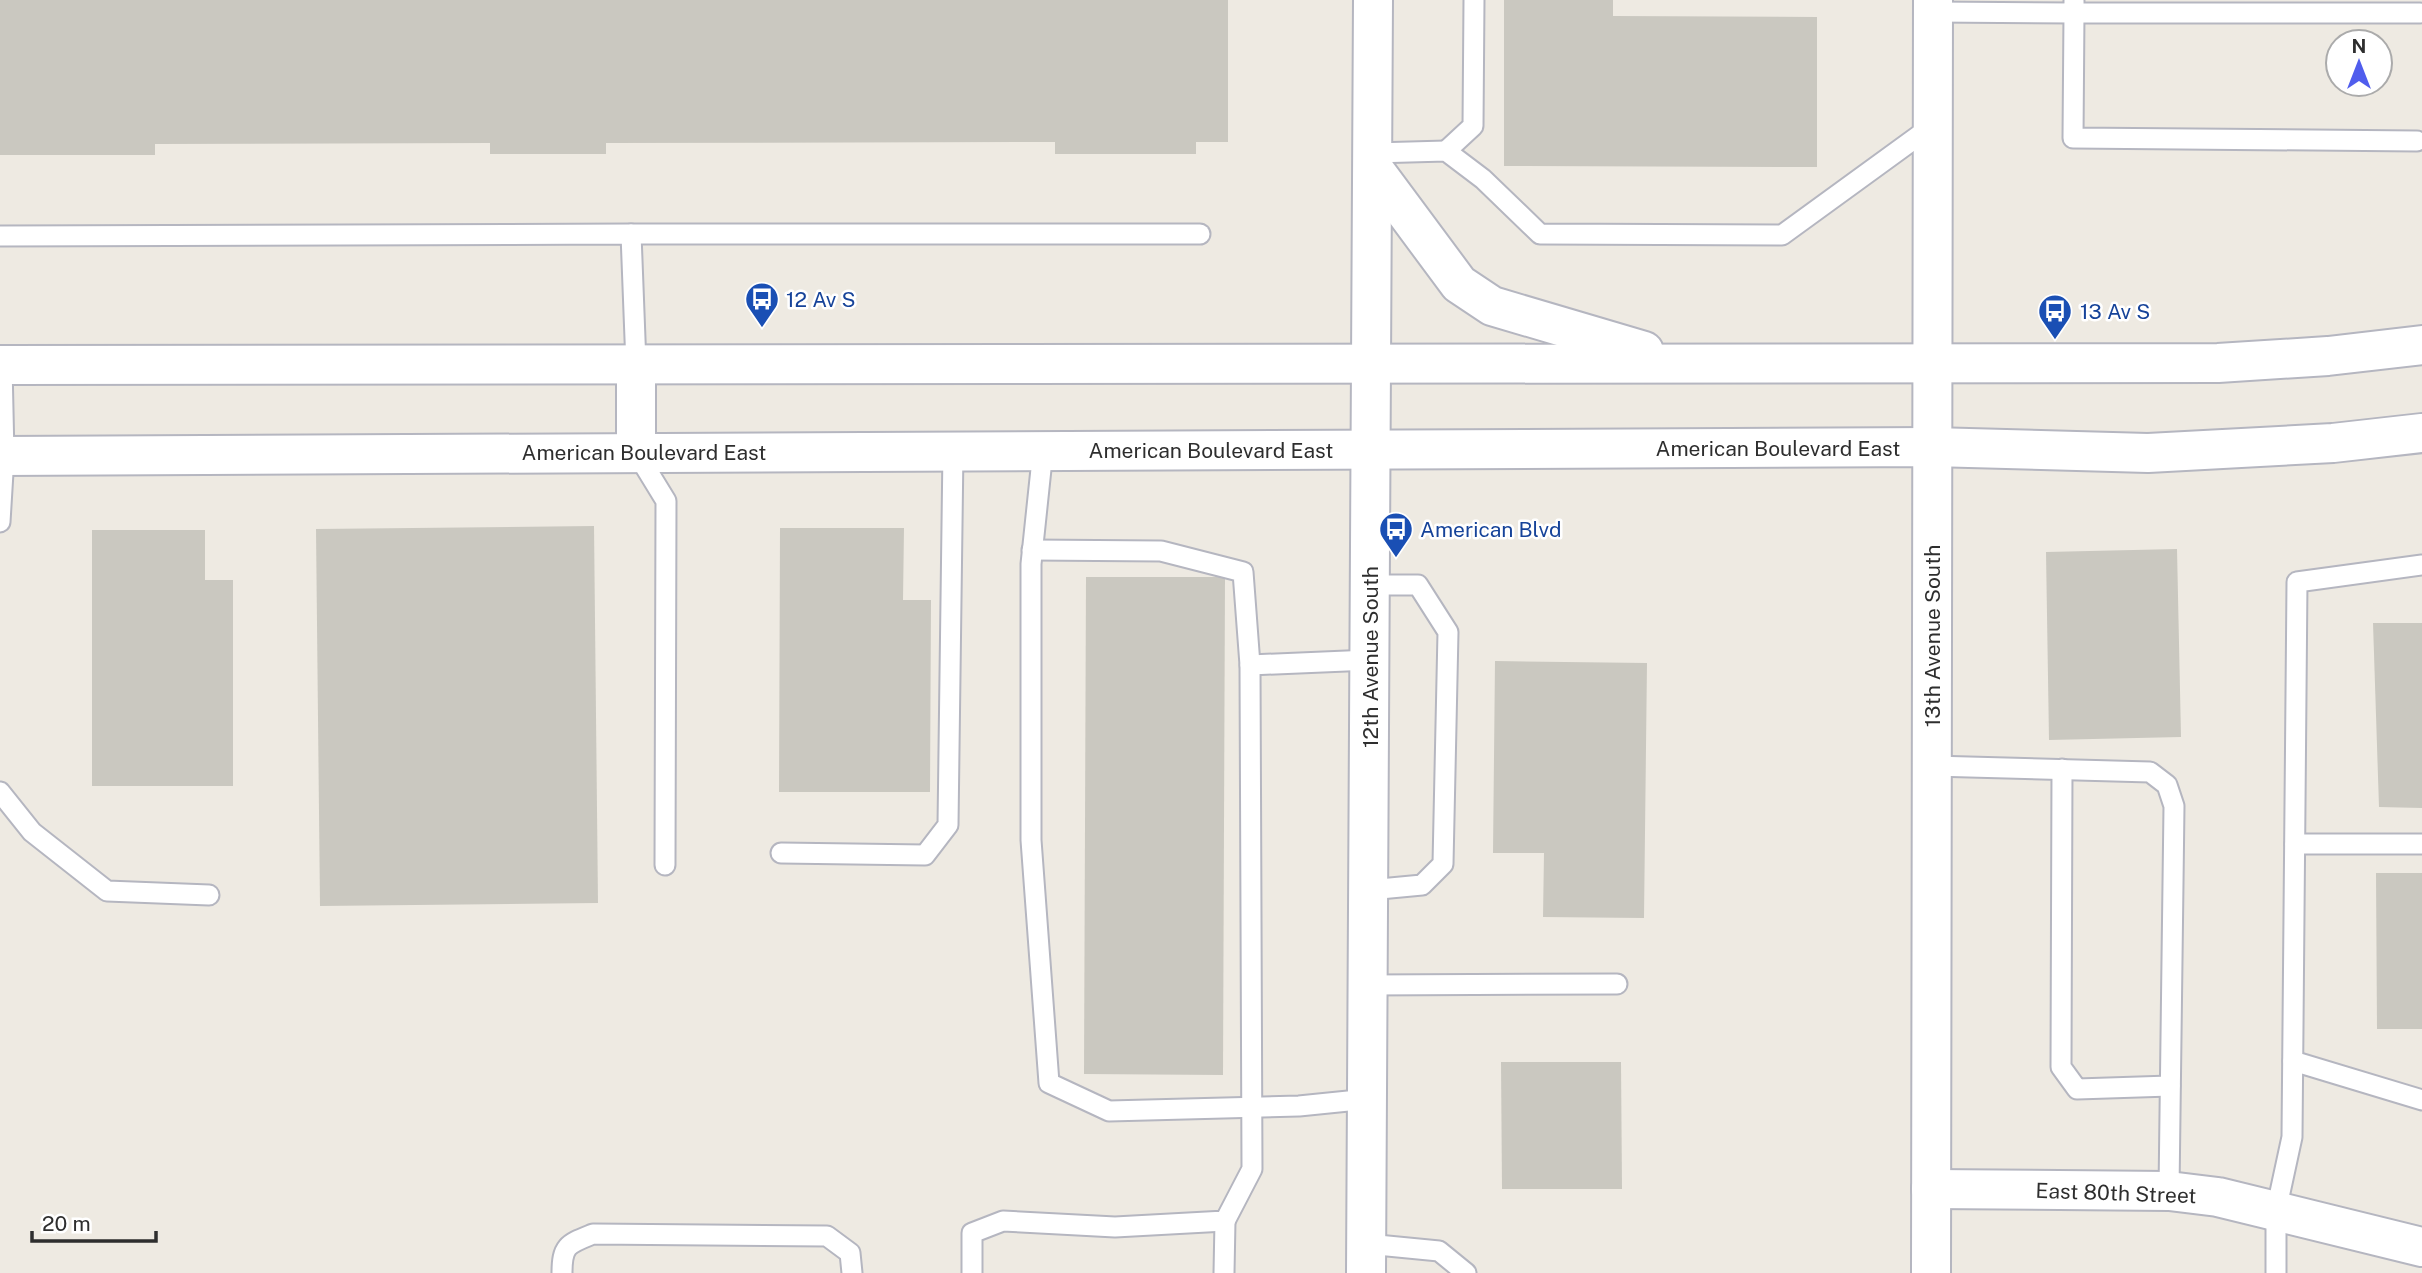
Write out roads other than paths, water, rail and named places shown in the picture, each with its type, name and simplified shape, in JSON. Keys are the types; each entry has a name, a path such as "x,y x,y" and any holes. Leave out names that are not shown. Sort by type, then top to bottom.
{"main road":[{"name":"12th Avenue South","path":"1367,1259 1373,0"},
{"name":"13th Avenue South","path":"1931,1273 1933,6"},
{"path":"1373,161 1459,284 1492,306 1554,326 1694,364"},
{"path":"1,365 2218,363 2328,356 2422,345"},
{"path":"635,365 635,452"},
{"name":"American Boulevard East","path":"2,456 1932,447 2148,453 2333,443 2422,433"},
{"name":"East 80th Street","path":"1931,1189 2169,1191 2218,1197 2422,1247"}],"lane":[{"path":"1373,161 1446,151 1473,126 1475,0"},
{"path":"1933,6 2420,13"},
{"path":"2074,6 2073,138 2417,141"},
{"path":"1446,151 1483,178 1540,234 1782,235 1932,126"},
{"path":"631,234 635,365"},
{"path":"0,236 1200,234"},
{"path":"0,522 1,365"},
{"path":"781,853 925,855 948,825 953,450"},
{"path":"1043,450 1032,550 1031,840 1049,1083 1109,1111 1299,1106 1368,1099"},
{"path":"635,452 666,501 665,865"},
{"path":"1032,550 1161,551 1243,572 1250,665 1252,1170 1225,1221 1224,1273"},
{"path":"2276,1273 2276,1211 2292,1137 2297,582 2422,565"},
{"path":"1369,891 1422,885 1443,864 1448,632 1418,585 1371,585"},
{"path":"1250,665 1370,660"},
{"path":"1932,766 2150,772 2167,785 2174,806 2169,1191"},
{"path":"2062,769 2061,1067 2077,1089 2170,1086"},
{"path":"0,792 32,832 107,891 209,895"},
{"path":"2295,844 2422,844"},
{"path":"1368,985 1617,984"},
{"path":"2293,1061 2422,1100"},
{"path":"972,1273 972,1233 1003,1221 1115,1227 1225,1221"},
{"path":"562,1273 562,1255 569,1243 593,1234 827,1236 850,1253 852,1273"},
{"path":"1367,1259 1440,1251 1466,1273"}],"place":[{"name":"12 Av S","path":"762,329"},
{"name":"13 Av S","path":"2055,341"},
{"name":"American Blvd","path":"1396,559"}]}
